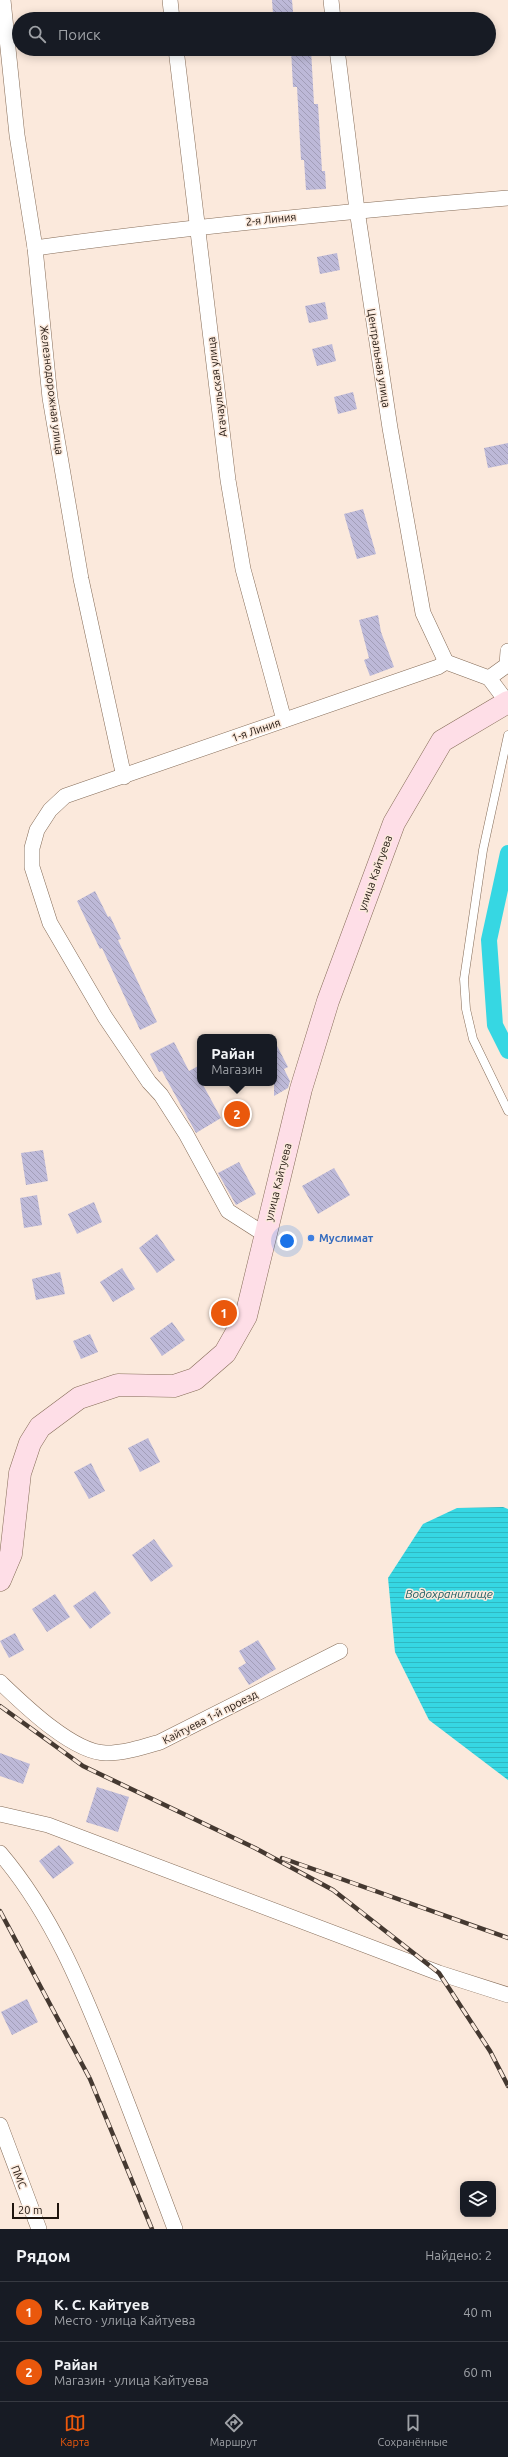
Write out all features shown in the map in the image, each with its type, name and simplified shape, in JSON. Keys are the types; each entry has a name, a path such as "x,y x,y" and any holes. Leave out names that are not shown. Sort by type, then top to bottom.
{"main road":[{"name":"улица Кайтуева","path":"0,1580 11,1554 20,1473 30,1443 40,1426 79,1398 118,1385 168,1386 196,1379 225,1353 246,1316 264,1234 301,1088 325,1009 394,823 442,741 507,702"}],"street":[{"name":"Железнодорожная улица","path":"3,0 17,135 36,248 50,398 81,579 124,777"},
{"path":"170,0 171,12"},
{"path":"331,0 332,12"},
{"name":"Агачаульская улица","path":"177,56 228,480 243,569 284,720"},
{"name":"Центральная улица","path":"338,56 357,210 379,367 423,613 446,662"},
{"name":"2-я Линия","path":"36,248 198,226 357,210 508,198"},
{"path":"489,678 507,658"},
{"path":"446,662 489,678 507,702"},
{"name":"1-я Линия","path":"264,1234 228,1211 186,1134 161,1095 149,1082 105,1017 50,923 32,867 32,848 37,830 50,810 64,796 124,777 284,720 438,668 446,662"},
{"name":"Кайтуева 1-й проезд","path":"0,1682 34,1714 69,1738 89,1750 105,1753 132,1750 160,1742 340,1651"},
{"path":"0,1814 48,1826 439,1973 508,1995"},
{"path":"0,1853 24,1881 52,1927 94,2017 175,2229"},
{"name":"ПМС","path":"0,2125 39,2229"}],"lane":[{"path":"508,736 483,850 464,979 466,1009 473,1040 508,1112"}],"water":[{"name":"Водохранилище","path":"503,1507 508,1509 508,1780 429,1720 395,1652 388,1578 423,1524 457,1508"}],"building":[{"path":"272,0 292,0 293,12 273,12"},
{"path":"291,56 311,56 314,104 318,104 322,171 325,171 326,189 306,190 304,160 301,160 297,87 293,87"},
{"path":"337,253 340,270 320,274 317,257"},
{"path":"325,302 328,319 309,323 305,306"},
{"path":"332,344 336,361 317,366 312,349"},
{"path":"353,392 357,409 338,414 334,397"},
{"path":"508,443 508,464 488,468 484,448"},
{"path":"363,509 376,554 357,559 344,514"},
{"path":"378,615 381,632 394,667 370,676 364,660 369,658 359,620"},
{"path":"95,891 108,917 110,916 121,939 118,940 157,1022 140,1030 102,948 100,949 77,901"},
{"path":"174,1042 189,1071 197,1067 197,1086 204,1086 221,1118 196,1133 162,1071 159,1072 150,1054"},
{"path":"277,1046 288,1067 284,1069 290,1081 288,1088 274,1096 274,1086 277,1086"},
{"path":"43,1150 48,1181 26,1185 21,1153"},
{"path":"239,1162 256,1194 236,1205 218,1173"},
{"path":"334,1168 350,1195 318,1214 302,1186"},
{"path":"37,1195 42,1225 24,1228 20,1198"},
{"path":"94,1202 102,1222 77,1234 68,1214"},
{"path":"157,1234 175,1260 157,1273 139,1248"},
{"path":"122,1268 135,1289 113,1302 100,1282"},
{"path":"60,1272 65,1294 36,1300 32,1279"},
{"path":"172,1322 185,1340 162,1356 150,1338"},
{"path":"90,1334 98,1352 81,1359 73,1341"},
{"path":"148,1438 160,1462 140,1472 128,1448"},
{"path":"91,1463 105,1491 89,1499 74,1472"},
{"path":"154,1539 173,1566 151,1582 132,1555"},
{"path":"95,1591 111,1613 90,1629 73,1606"},
{"path":"55,1594 70,1617 47,1632 32,1609"},
{"path":"15,1633 24,1650 9,1658 0,1641"},
{"path":"258,1640 276,1669 249,1685 238,1668 246,1663 239,1651"},
{"path":"0,1753 30,1764 23,1784 0,1776"},
{"path":"97,1787 129,1797 118,1832 86,1822"},
{"path":"59,1845 74,1863 53,1879 39,1861"},
{"path":"27,1999 38,2022 12,2035 1,2012"}],"waterway":[{"path":"508,853 489,940 495,1025 508,1051"}],"railway":[{"path":"0,1706 83,1766 255,1848 333,1890 439,1973 490,2051 508,2086"},
{"path":"282,1858 508,1938"},
{"path":"0,1911 90,2079 152,2229"}],"place":[{"name":"Райан","path":"237,1114"},
{"name":"Муслимат","path":"311,1238"},
{"name":"К. С. Кайтуев","path":"224,1313"}]}
